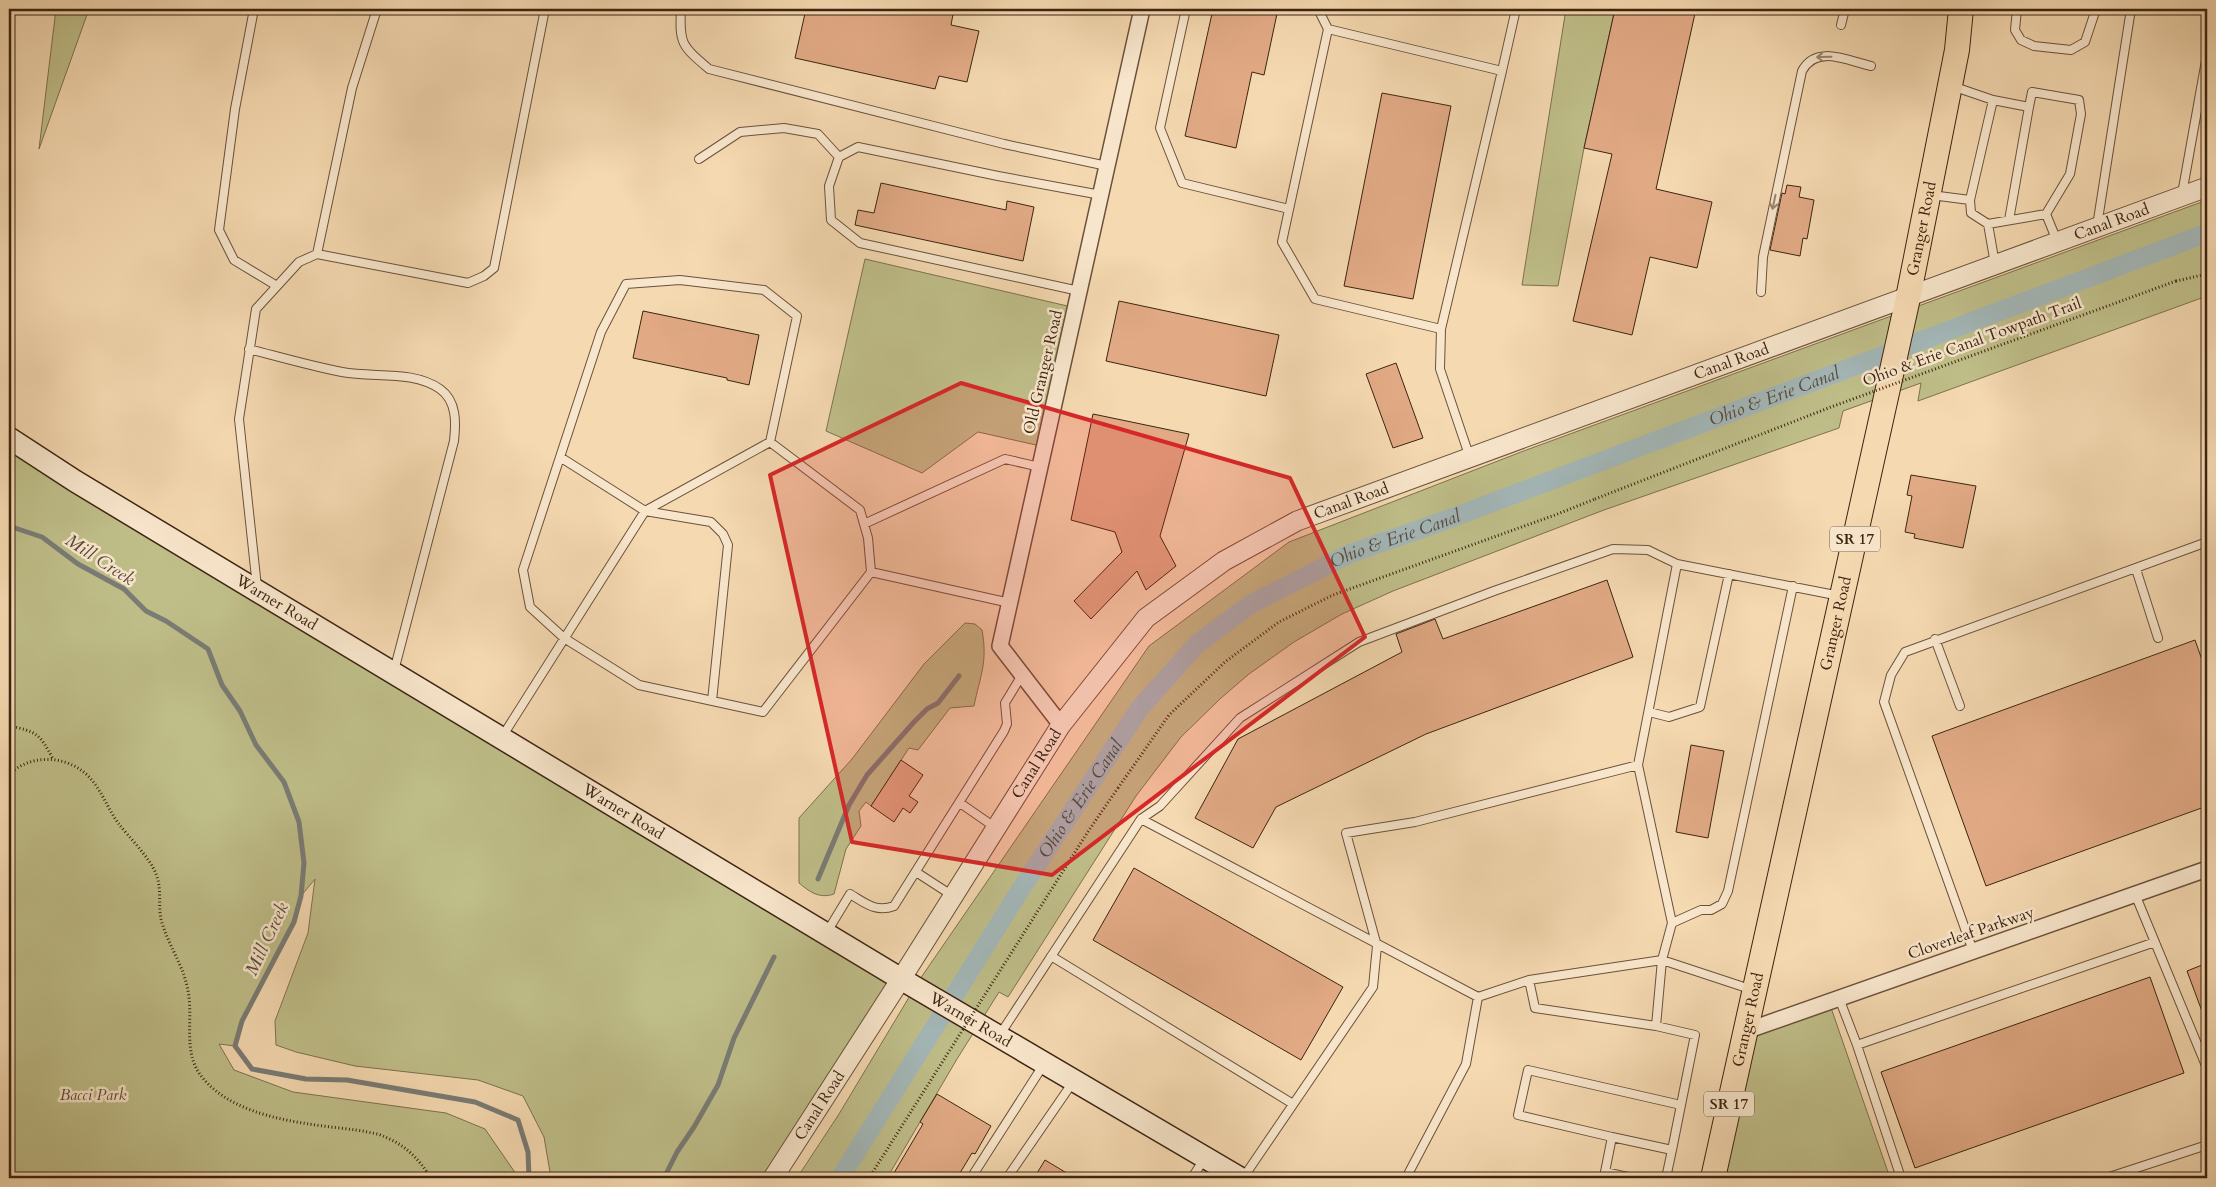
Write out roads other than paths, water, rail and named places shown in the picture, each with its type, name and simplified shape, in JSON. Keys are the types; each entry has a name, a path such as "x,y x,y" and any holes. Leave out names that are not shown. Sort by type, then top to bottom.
{"main road":[{"name":"Granger Road","path":"1713,1178 1902,328 1957,50 1961,9"},
{"name":"Warner Road","path":"9,438 75,481 909,983 1242,1178"}],"street":[{"name":"Old Granger Road","path":"1060,725 1000,646 1101,195 1138,10"},
{"name":"Canal Road","path":"772,1178 909,983 953,896 1060,725 1146,618 1224,561 1297,521 2207,187"},
{"name":"Cloverleaf Parkway","path":"1746,1031 2207,869"}],"lane":[{"path":"254,9 235,109 219,230 234,260 277,286"},
{"path":"317,254 352,88 377,9"},
{"path":"257,591 239,419 256,309 299,262 317,254 468,283 484,276 494,268 545,9"},
{"path":"681,9 680,33 688,51 708,69 1004,144 1107,166"},
{"path":"1186,9 1160,128 1182,183 1289,209"},
{"path":"1318,9 1328,29 1282,242 1315,299 1441,328"},
{"path":"1470,458 1440,369 1441,328 1516,9"},
{"path":"1842,25 1845,9"},
{"path":"2016,9 2015,30 2021,40 2034,46 2071,50 2085,42 2096,9"},
{"path":"2096,228 2131,9"},
{"path":"1328,29 1502,71"},
{"path":"2182,196 2205,80 2207,55"},
{"path":"1761,292 1763,257 1802,71 1810,59 1825,56 1871,66"},
{"path":"1950,86 1993,100 2029,107"},
{"path":"2008,220 2032,92 2079,100 2081,114 2070,174 2046,214"},
{"path":"1993,100 1970,200 1971,213 1988,224 2046,214"},
{"path":"699,159 740,132 784,128 818,134 839,157"},
{"path":"1080,291 860,243 831,220 829,186 839,157 858,147 1101,195"},
{"path":"1929,195 1970,200"},
{"path":"2046,214 2057,243"},
{"path":"1988,224 1996,266"},
{"path":"502,738 564,638 645,511 770,442 797,316 764,290 680,280 626,284 601,332 523,570 530,608 564,638 640,685 763,712 871,572 868,538 860,510 770,442"},
{"path":"249,349 344,372 382,377 408,376 424,380 442,390 452,405 456,422 454,441 393,673"},
{"path":"560,456 645,511 711,522 724,534 728,544 712,701"},
{"path":"864,524 1005,459 1040,467"},
{"path":"1973,951 1884,702 1891,675 1906,652 2207,542"},
{"path":"999,1036 1140,819 1160,806 1240,718 1359,642 1613,549 1648,550 1677,564 1842,596"},
{"path":"1656,1026 1662,960 1672,923 1638,765 1677,564"},
{"path":"2136,569 2158,638"},
{"path":"871,572 1010,603"},
{"path":"1649,712 1669,717 1700,707 1729,574"},
{"path":"1672,923 1722,904 1728,891 1793,586"},
{"path":"1935,640 1960,706"},
{"path":"826,933 850,894 877,910 885,910 894,906 1004,731 1007,724 1005,703 1022,675"},
{"path":"1242,1178 1373,987 1377,946 1346,833 1415,822 1638,765"},
{"path":"960,803 996,828"},
{"path":"1140,819 1377,946 1478,997 1529,980 1662,960 1755,990"},
{"path":"916,872 953,896"},
{"path":"2136,894 2207,1068"},
{"path":"1857,1045 2155,942"},
{"path":"1051,956 1293,1104"},
{"path":"1529,980 1535,1008 1656,1026 1695,1035 1666,1178"},
{"path":"1406,1178 1466,1064 1478,997"},
{"path":"1839,998 1857,1045 1901,1178"},
{"path":"971,1178 1045,1063"},
{"path":"1672,1150 1518,1115 1528,1070 1681,1105"},
{"path":"1007,1178 1074,1080"},
{"path":"1612,1137 1605,1172 1632,1178"},
{"path":"2106,1178 2207,1145"},
{"path":"1192,1178 1204,1157"}],"waterway":[{"name":"Ohio & Erie Canal","path":"840,1178 1021,889 1140,708 1197,644 1251,604 1349,554 1438,523 2207,233"},
{"name":"Mill Creek","path":"9,526 42,537 78,564 124,589 146,611 166,621 208,649 222,685 240,711 256,745 284,782 299,822 304,863 301,896 294,922 242,1021 235,1046 252,1069 306,1079 347,1080 475,1102 518,1120 528,1152 529,1178"},
{"path":"818,879 849,805 867,775 914,722 927,709 938,703 959,676"},
{"path":"664,1178 677,1152 718,1085 734,1038 774,957"}],"park label":[{"name":"Bacci Park","path":"93,1095"}]}
